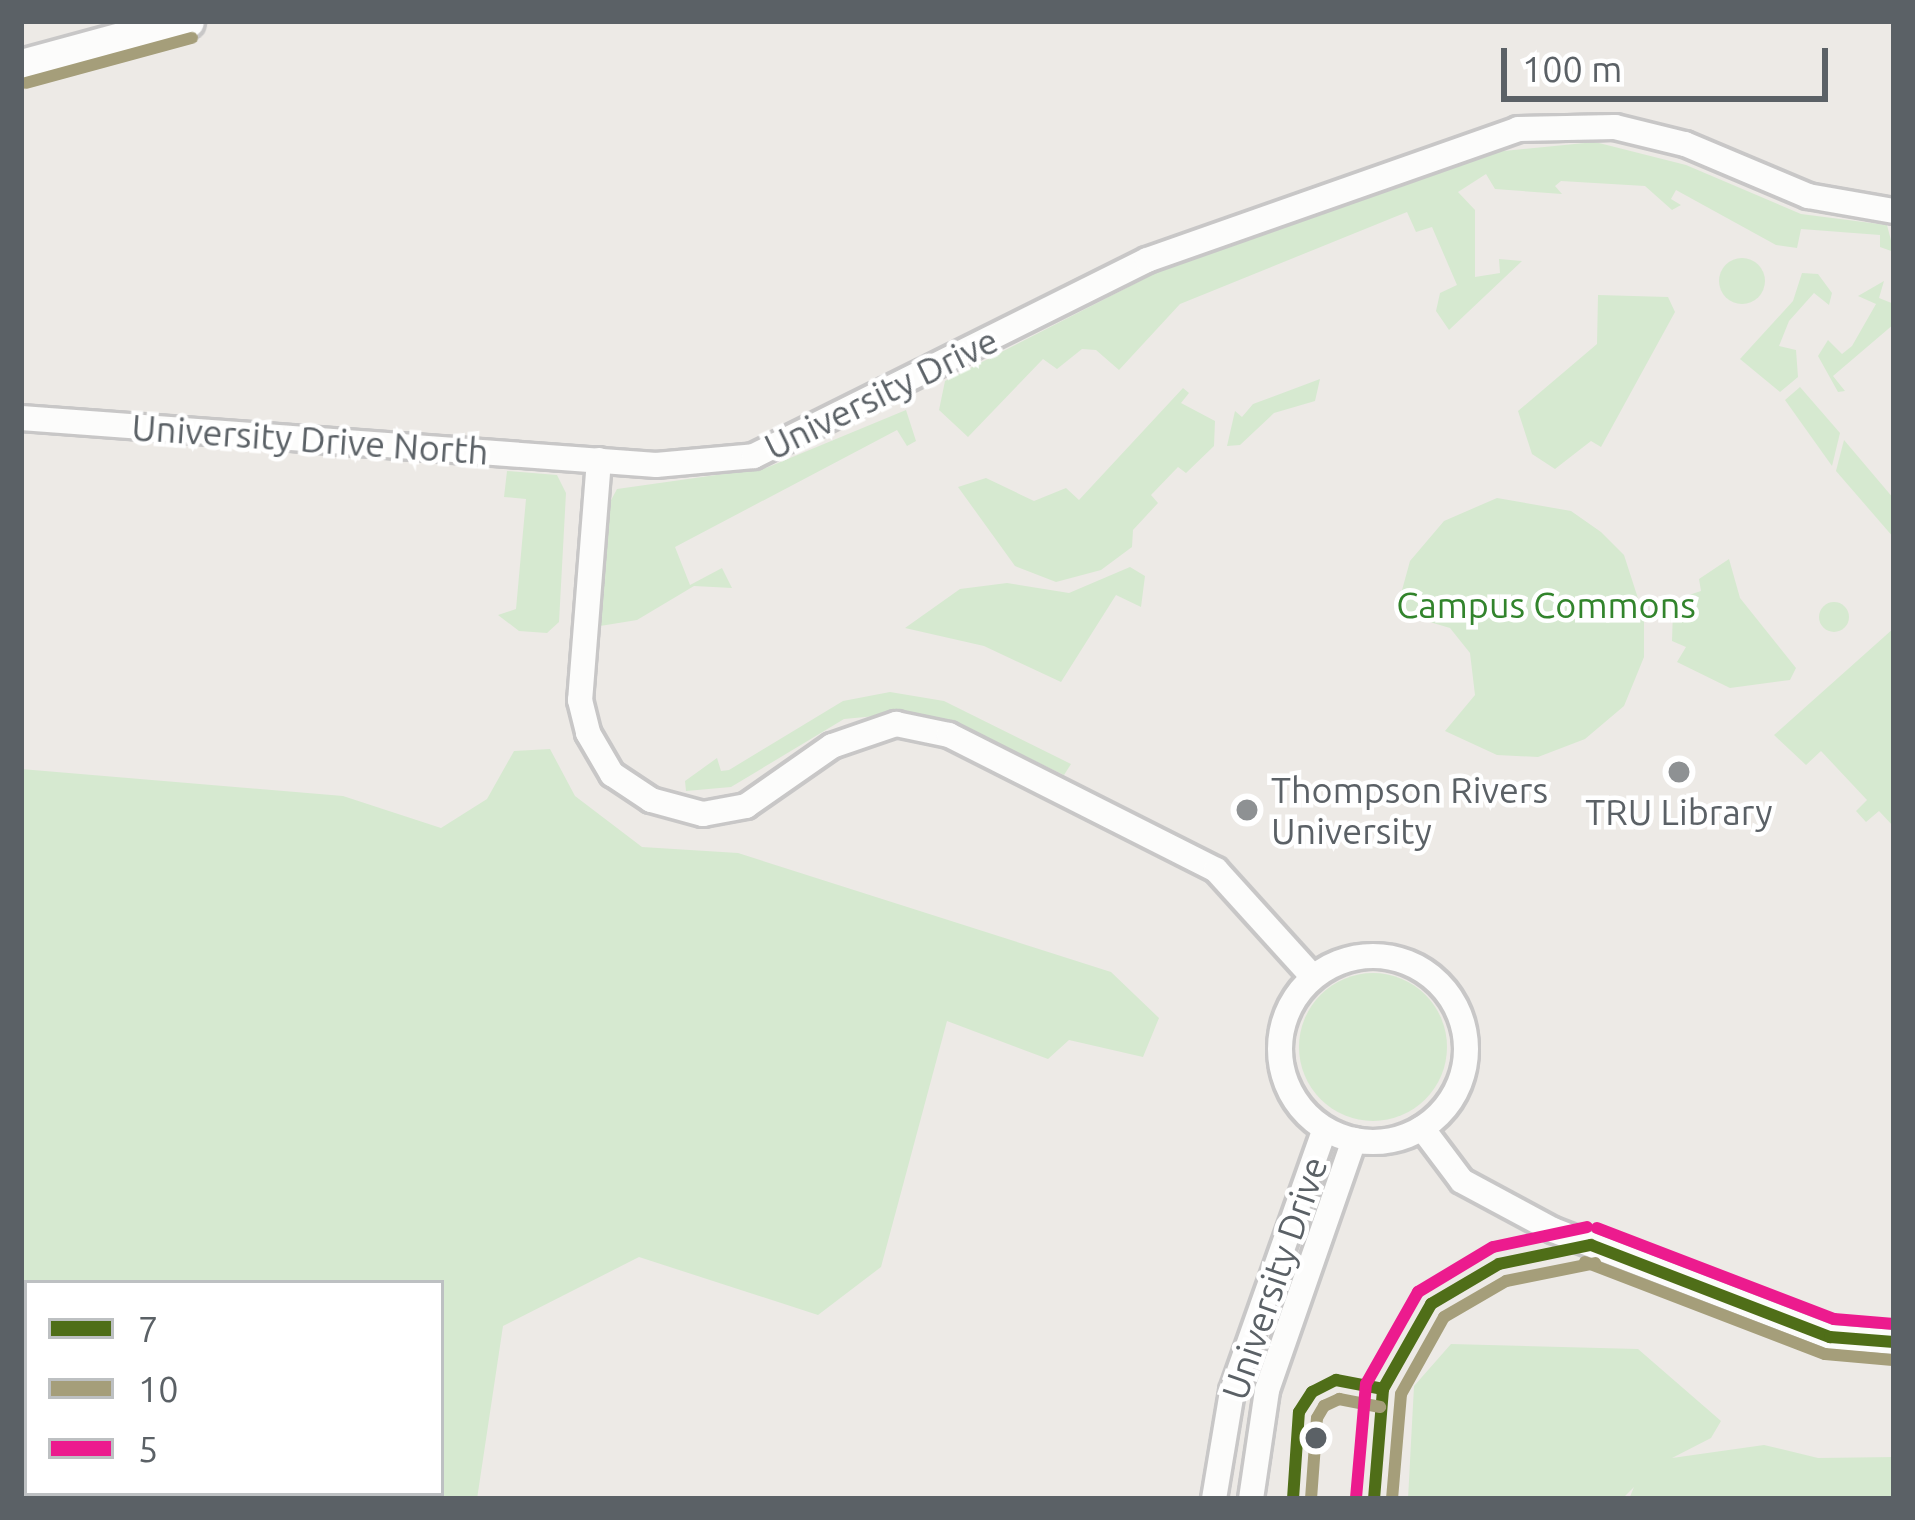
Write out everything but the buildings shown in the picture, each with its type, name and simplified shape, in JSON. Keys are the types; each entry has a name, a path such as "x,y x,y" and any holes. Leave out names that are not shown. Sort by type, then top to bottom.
{"street":[{"path":"21,66 187,21"},
{"name":"University Drive","path":"599,460 701,465 754,456 818,430 1147,260 1518,129 1615,128 1685,144 1808,196 1891,208"},
{"name":"University Drive North","path":"21,418 599,460"},
{"path":"599,460 580,700 587,733 612,774 651,800 703,814 746,806 832,746 896,724 949,735 1216,870 1313,977"},
{"path":"1367,955 1410,964 1446,989 1461,1015 1465,1069 1456,1092 1423,1128 1401,1138 1354,1140 1325,1129 1287,1085 1280,1056 1294,999 1313,977 1367,955"},
{"path":"1423,1128 1462,1180 1553,1230 1830,1337 1894,1342"},
{"name":"University Drive","path":"1214,1499 1232,1391 1325,1129"},
{"name":"University Drive","path":"1251,1499 1267,1390 1354,1140"}],"green space":[{"path":"1595,142 1686,165 1801,214 1887,225 1894,252 1880,247 1880,235 1801,229 1797,248 1776,245 1676,190 1671,199 1681,205 1672,210 1645,186 1561,181 1555,186 1562,194 1495,189 1486,174 1458,192 1475,210 1475,277 1500,273 1499,259 1522,261 1449,330 1436,311 1440,293 1457,285 1432,227 1416,232 1407,212 1180,304 1119,370 1096,350 1082,349 1057,369 1043,359 968,437 939,410 945,381 1183,259 1494,152"},
{"path":"1742,258 1758,265 1765,281 1758,297 1742,304 1726,297 1719,281 1726,265"},
{"path":"1802,273 1818,274 1832,293 1829,305 1814,293 1789,321 1779,346 1796,350 1798,377 1780,392 1740,359 1793,301"},
{"path":"1884,281 1879,298 1894,304 1894,324 1833,376 1845,391 1838,392 1818,356 1828,340 1842,354 1852,346 1876,304 1858,296"},
{"path":"1598,295 1668,297 1675,312 1601,447 1591,441 1555,469 1532,454 1518,411 1597,344"},
{"path":"1320,379 1315,401 1274,413 1240,445 1227,446 1235,411 1242,417 1253,404"},
{"path":"1800,387 1840,433 1832,466 1785,400"},
{"path":"1183,388 1189,393 1181,403 1215,421 1214,446 1186,473 1178,467 1151,495 1158,503 1133,530 1132,547 1101,570 1056,582 1015,566 958,487 986,478 1034,501 1066,488 1079,500"},
{"path":"906,410 916,441 907,446 897,430 675,547 690,585 722,568 732,588 694,586 637,620 600,626 609,504 617,489 766,468"},
{"path":"1844,440 1894,499 1894,538 1836,471"},
{"path":"507,471 557,475 566,493 559,622 547,633 519,631 498,615 516,609 526,499 504,497"},
{"name":"Campus Commons","path":"1497,498 1571,511 1601,532 1624,555 1644,617 1644,657 1624,706 1585,739 1538,757 1497,755 1445,731 1475,695 1470,653 1450,628 1396,612 1410,561 1444,521"},
{"path":"1729,559 1740,598 1796,668 1790,680 1730,688 1677,662 1686,647 1672,641 1673,610 1687,608 1686,596 1701,591 1699,579"},
{"path":"1130,567 1145,576 1141,607 1116,595 1061,682 984,646 905,628 960,589 1007,583 1069,593"},
{"path":"1834,602 1845,606 1849,617 1845,628 1834,632 1823,628 1819,617 1823,606"},
{"path":"1894,628 1894,827 1879,811 1866,822 1856,811 1867,800 1821,751 1806,765 1774,735"},
{"path":"890,692 944,701 1071,764 1064,775 968,729 908,713 844,719 731,787 686,791 685,781 717,758 721,771 729,770 843,701"},
{"path":"550,749 575,796 642,847 738,853 1111,972 1159,1018 1143,1057 1069,1040 1048,1059 947,1021 881,1267 818,1315 639,1257 503,1326 477,1499 21,1499 21,769 343,796 441,828 487,799 514,751"},
{"path":"1373,973 1401,978 1426,994 1442,1019 1447,1047 1442,1075 1426,1100 1401,1116 1373,1121 1345,1116 1320,1100 1304,1075 1299,1047 1304,1019 1320,994 1345,978"},
{"path":"1451,1344 1638,1349 1721,1421 1711,1438 1672,1458 1764,1445 1818,1458 1894,1457 1894,1499 1629,1499 1634,1487 1622,1499 1408,1499 1414,1386"}],"transit line":[{"name":"10","path":"26,83 192,38"},
{"name":"5","path":"1356,1498 1366,1384 1418,1292 1493,1247 1587,1227"},
{"name":"5","path":"1597,1228 1834,1319 1894,1324"},
{"name":"7","path":"1591,1245 1830,1337 1894,1342"},
{"name":"7","path":"1374,1499 1383,1389 1431,1304 1499,1264 1591,1245"},
{"name":"10","path":"1585,1262 1825,1354 1893,1360"},
{"name":"10","path":"1392,1499 1401,1394 1444,1317 1506,1281 1595,1263"},
{"name":"7","path":"1293,1499 1299,1412 1312,1392 1336,1380 1383,1389"},
{"name":"10","path":"1311,1499 1317,1418 1324,1406 1339,1399 1380,1407"}],"place":[{"name":"TRU Library","path":"1679,772"},
{"name":"Thompson Rivers University","path":"1247,810"}]}
